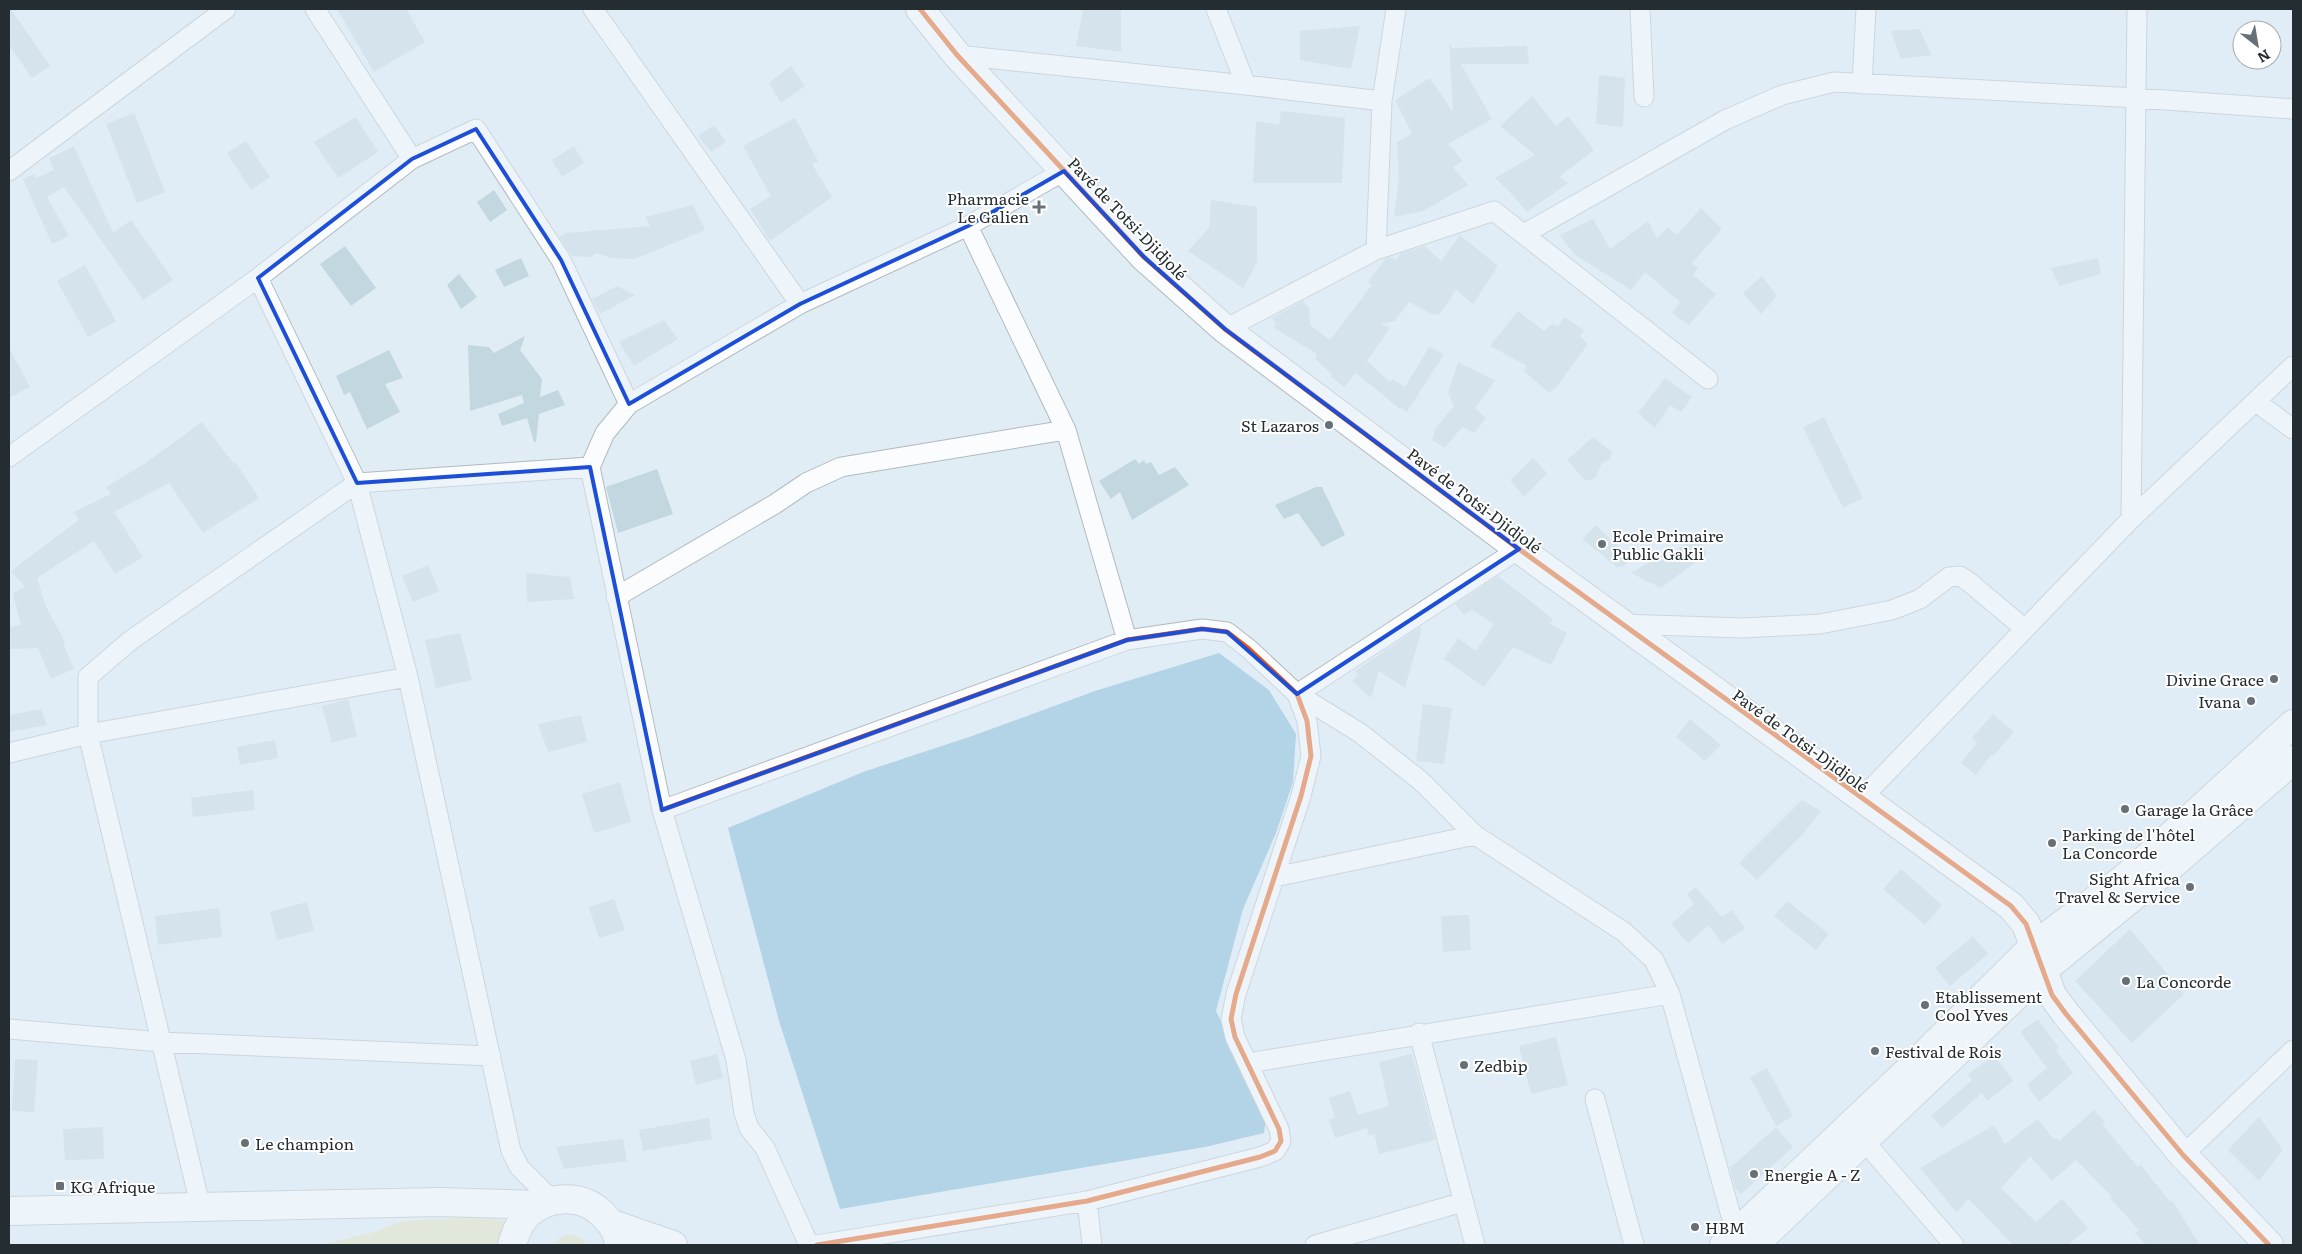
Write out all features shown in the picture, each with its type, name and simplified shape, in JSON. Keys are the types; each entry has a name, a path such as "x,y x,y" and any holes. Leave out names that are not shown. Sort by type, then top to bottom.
{"main road":[{"name":"Pavé de Totsi-Djidjolé","path":"920,9 957,56 1144,257 1225,329 1620,624 2010,906 2026,924 2052,995 2066,1014 2183,1154 2269,1245"},
{"path":"1738,1242 1912,1066 2038,958 2293,724"},
{"path":"1738,1242 1864,1141 2038,958 2172,865 2293,760"},
{"path":"9,1211 200,1209 438,1202 546,1202 569,1198 586,1202 601,1211 616,1235 673,1245"},
{"path":"512,1245 516,1230 526,1215 546,1202"}],"street":[{"path":"9,171 226,9"},
{"path":"315,9 412,159"},
{"path":"593,9 800,304"},
{"path":"1216,9 1246,85"},
{"path":"1376,250 1382,101 1396,9"},
{"path":"1640,9 1644,97"},
{"path":"1862,84 1866,9"},
{"path":"2131,519 2137,9"},
{"path":"957,56 1246,85 1382,101"},
{"path":"1524,234 1725,120 1782,95 1834,82 2137,98 2293,110"},
{"path":"9,457 258,278 412,159 476,129 561,260 630,404"},
{"path":"809,1245 765,1148 746,1120 736,1060 662,810 590,467 605,433 630,404 800,304 968,226 1064,171"},
{"path":"1225,329 1376,250 1494,211 1708,379"},
{"path":"968,226 1066,430 1127,640"},
{"path":"258,278 356,483 408,677 511,1151 520,1168 546,1202"},
{"path":"1861,799 2131,519 2293,366"},
{"path":"2256,402 2293,430"},
{"path":"616,597 774,504 806,482 841,467 1066,430"},
{"path":"200,1209 88,734 88,677 131,640 356,483 590,467"},
{"path":"1297,694 1519,549"},
{"path":"1620,624 1743,628 1820,624 1892,610 1920,599 1949,577 1960,576 2025,629"},
{"path":"662,810 1127,640 1202,629 1227,632 1249,649 1297,694 1360,733 1421,780 1475,835 1624,932 1654,960 1670,994 1738,1242"},
{"path":"9,753 88,734 408,677"},
{"path":"817,1245 1087,1201 1260,1157 1275,1151 1281,1140 1279,1129 1236,1037 1231,1019 1236,994 1301,796 1311,756 1307,721 1297,694"},
{"path":"1275,877 1475,835"},
{"path":"1248,1063 1418,1033 1670,994"},
{"path":"9,1029 161,1042 491,1056"},
{"path":"1418,1033 1475,1245"},
{"path":"2183,1154 2293,1050"},
{"path":"1595,1099 1634,1245"},
{"path":"1864,1141 1954,1245"},
{"path":"1087,1201 1092,1245"},
{"path":"1314,1245 1463,1202"}],"highlighted area":[{"path":"476,129 561,260 629,404 800,304 968,226 1064,171 1144,257 1225,329 1519,549 1297,694 1227,632 1202,629 1127,640 662,810 590,467 357,483 258,278 412,159"}],"shaded area":[{"path":"462,1218 494,1219 515,1224 505,1245 322,1245 374,1232 403,1221"},
{"path":"568,1234 582,1238 587,1245 554,1245 561,1237"}],"water":[{"path":"1219,653 1269,690 1296,734 1293,782 1276,833 1243,909 1216,1011 1266,1116 1264,1133 1205,1147 840,1209 779,1021 728,828 863,772 972,736 1095,691"}],"building":[{"path":"9,9 11,9 50,66 32,78 9,45"},
{"path":"337,9 406,9 425,42 374,72"},
{"path":"1083,9 1121,9 1121,52 1076,46"},
{"path":"1360,26 1351,69 1300,60 1300,31"},
{"path":"1920,29 1931,55 1901,59 1891,31"},
{"path":"1449,42 1452,48 1527,46 1529,64 1461,64 1492,119 1448,144 1463,161 1453,167 1468,185 1423,211 1394,217 1399,179 1397,142 1412,134 1395,100 1430,78 1453,112"},
{"path":"791,66 805,86 781,103 769,83"},
{"path":"1599,75 1625,78 1623,127 1596,124"},
{"path":"1532,96 1556,126 1568,116 1594,150 1559,177 1568,183 1527,212 1495,178 1535,155 1500,126"},
{"path":"1281,111 1345,118 1342,183 1253,183 1256,121 1279,125"},
{"path":"134,113 165,192 137,203 106,124"},
{"path":"356,117 378,152 338,178 314,142"},
{"path":"795,118 818,161 812,164 832,197 770,241 750,209 771,196 743,146"},
{"path":"714,125 726,142 711,152 698,136"},
{"path":"246,141 270,177 251,190 227,153"},
{"path":"74,146 113,233 131,220 173,280 143,300 64,187 47,197 69,236 52,244 23,179 34,174 36,178 54,170 49,158"},
{"path":"574,146 584,163 562,177 552,160"},
{"path":"494,190 507,210 490,222 477,202"},
{"path":"1211,200 1257,207 1257,262 1243,288 1188,251 1209,228"},
{"path":"693,205 705,230 635,259 611,258 596,253 591,257 572,256 559,237 566,233 650,226 645,217"},
{"path":"1701,208 1722,229 1692,263 1698,268 1693,275 1716,294 1689,325 1672,313 1680,302 1645,272 1631,290 1575,255 1560,235 1593,219 1610,249 1648,221 1657,239 1668,227 1677,235"},
{"path":"1460,235 1498,266 1473,304 1456,290 1440,314 1433,315 1409,302 1395,321 1381,324 1390,328 1367,361 1390,382 1392,379 1405,387 1429,347 1444,354 1407,412 1400,409 1356,373 1344,387 1330,376 1332,374 1315,359 1317,354 1274,328 1276,324 1272,318 1303,301 1309,308 1310,325 1330,340 1372,285 1368,282 1386,258 1391,257 1396,260 1401,253 1425,246 1441,261"},
{"path":"345,246 376,288 351,306 320,264"},
{"path":"521,258 529,276 504,287 495,270"},
{"path":"2098,258 2101,274 2059,286 2051,268"},
{"path":"85,265 116,321 88,337 57,281"},
{"path":"459,274 477,297 461,309 447,285"},
{"path":"1762,276 1777,296 1761,314 1743,293"},
{"path":"617,286 635,295 600,314 592,299"},
{"path":"1518,311 1544,331 1552,324 1558,326 1564,317 1584,330 1580,336 1588,344 1555,389 1549,393 1524,371 1527,366 1490,346"},
{"path":"664,320 678,339 634,366 619,342"},
{"path":"525,336 520,350 542,379 540,397 558,390 565,405 539,414 536,442 534,442 527,418 502,426 498,414 524,403 522,395 470,411 468,345 489,347 494,353"},
{"path":"9,348 30,387 9,398"},
{"path":"389,350 403,378 385,384 400,412 367,429 350,392 344,395 336,376"},
{"path":"1458,362 1495,380 1475,408 1486,418 1475,433 1462,427 1445,448 1432,440 1436,428 1454,406 1448,393"},
{"path":"1665,378 1692,397 1681,412 1670,405 1655,428 1638,413"},
{"path":"1824,417 1863,498 1843,508 1803,427"},
{"path":"202,422 234,464 236,463 259,498 203,533 169,483 114,512 143,557 115,574 94,541 37,578 46,607 65,642 63,643 74,669 51,679 38,648 9,649 9,627 21,625 13,593 25,587 11,571 79,520 74,512 111,494 106,487 144,464"},
{"path":"1593,437 1612,452 1609,460 1602,463 1595,478 1586,481 1567,460"},
{"path":"1533,458 1547,473 1524,497 1510,480"},
{"path":"1135,459 1139,464 1144,460 1146,464 1151,462 1159,475 1175,467 1189,485 1132,520 1120,492 1111,499 1099,481"},
{"path":"657,469 673,514 618,533 606,487"},
{"path":"1316,487 1322,487 1345,535 1322,547 1298,513 1284,519 1275,505"},
{"name":"Ecole Primaire Public Gakli","path":"1596,525 1631,559 1623,567 1617,567 1582,539"},
{"path":"1697,535 1707,554 1661,588 1631,573 1664,553 1667,557"},
{"path":"428,565 439,591 413,602 402,576"},
{"path":"526,573 570,577 574,599 527,602"},
{"path":"1498,576 1553,619 1550,624 1567,633 1551,665 1513,647 1484,687 1444,659 1458,638 1476,651 1494,624 1472,610 1464,615 1455,604"},
{"path":"1420,627 1421,632 1405,688 1379,671 1371,698 1352,681 1358,674 1355,671"},
{"path":"460,633 472,680 436,688 425,640"},
{"path":"348,699 357,736 332,743 322,706"},
{"path":"1423,704 1452,708 1444,764 1416,761"},
{"path":"41,709 47,725 9,732 9,715"},
{"path":"1993,714 2014,732 1993,756 1991,755 1976,775 1961,763 1977,743 1972,738"},
{"path":"581,715 587,742 548,752 538,724"},
{"path":"1690,719 1721,745 1705,761 1676,737"},
{"path":"275,740 278,758 240,765 237,747"},
{"path":"620,782 631,822 594,833 582,794"},
{"path":"253,790 255,810 193,817 191,798"},
{"path":"1802,800 1821,811 1802,835 1757,880 1739,863"},
{"path":"1901,869 1942,905 1925,925 1883,889"},
{"path":"1696,887 1722,917 1732,910 1745,928 1722,944 1709,925 1688,943 1671,924 1694,904 1687,894"},
{"path":"614,899 625,930 599,938 589,907"},
{"path":"1787,901 1829,934 1816,950 1774,916"},
{"path":"307,902 314,931 277,940 270,912"},
{"path":"219,908 222,937 158,945 155,916"},
{"path":"1469,915 1471,950 1443,952 1441,916"},
{"path":"2130,929 2184,994 2132,1043 2075,981"},
{"path":"1973,936 1988,954 1950,986 1935,968"},
{"path":"2038,1019 2059,1048 2056,1050 2073,1073 2039,1102 2027,1085 2047,1068 2020,1032"},
{"path":"1556,1037 1568,1085 1531,1094 1519,1046"},
{"path":"717,1054 723,1078 696,1085 690,1061"},
{"path":"1412,1054 1435,1140 1379,1154 1374,1134 1369,1136 1367,1128 1335,1138 1329,1120 1335,1118 1329,1098 1350,1091 1358,1115 1389,1106 1379,1062"},
{"path":"1994,1055 2013,1081 1987,1101 1982,1093 1942,1128 1931,1116 1972,1080 1968,1074"},
{"path":"15,1059 38,1060 34,1112 12,1111"},
{"path":"1767,1068 1793,1116 1776,1126 1750,1077"},
{"path":"2094,1110 2105,1122 2102,1124 2138,1167 2141,1165 2170,1202 2172,1200 2200,1245 2146,1245 2135,1233 2139,1230 2110,1198 2112,1197 2076,1160 2052,1181 2030,1156 2001,1188 2036,1222 2062,1199 2088,1228 2068,1245 2013,1245 1968,1198 1957,1213 1920,1168 1994,1125 2005,1144 2038,1119 2054,1140 2056,1138 2059,1141"},
{"path":"2259,1117 2283,1150 2259,1181 2228,1150"},
{"path":"709,1118 712,1139 643,1151 639,1130"},
{"path":"103,1127 104,1159 65,1160 63,1129"},
{"path":"1776,1127 1793,1147 1741,1194 1735,1188 1730,1168"},
{"path":"623,1139 627,1161 564,1169 556,1147"}],"cycle path":[{"path":"920,9 957,55 1144,257 1225,329 1519,549 2011,906 2026,924 2052,995 2066,1014 2183,1155 2269,1245"},
{"path":"662,810 1127,640 1202,629 1227,632 1249,649 1297,694 1307,721 1311,756 1301,796 1236,994 1231,1019 1235,1037 1279,1129 1281,1141 1275,1151 1260,1157 1087,1201 817,1245"}],"place":[{"name":"Pharmacie Le Galien","path":"1039,207"},
{"name":"St Lazaros","path":"1329,425"},
{"name":"Ecole Primaire Public Gakli","path":"1602,544"},
{"name":"Divine Grace","path":"2274,679"},
{"name":"Ivana","path":"2251,701"},
{"name":"Garage la Grâce","path":"2125,809"},
{"name":"Parking de l'hôtel La Concorde","path":"2052,843"},
{"name":"Sight Africa Travel & Service","path":"2190,887"},
{"name":"La Concorde","path":"2126,981"},
{"name":"Etablissement Cool Yves","path":"1925,1005"},
{"name":"Festival de Rois","path":"1875,1051"},
{"name":"Zedbip","path":"1464,1065"},
{"name":"Le champion","path":"245,1143"},
{"name":"Energie A - Z","path":"1754,1174"},
{"name":"KG Afrique","path":"60,1186"},
{"name":"HBM","path":"1695,1227"}]}
